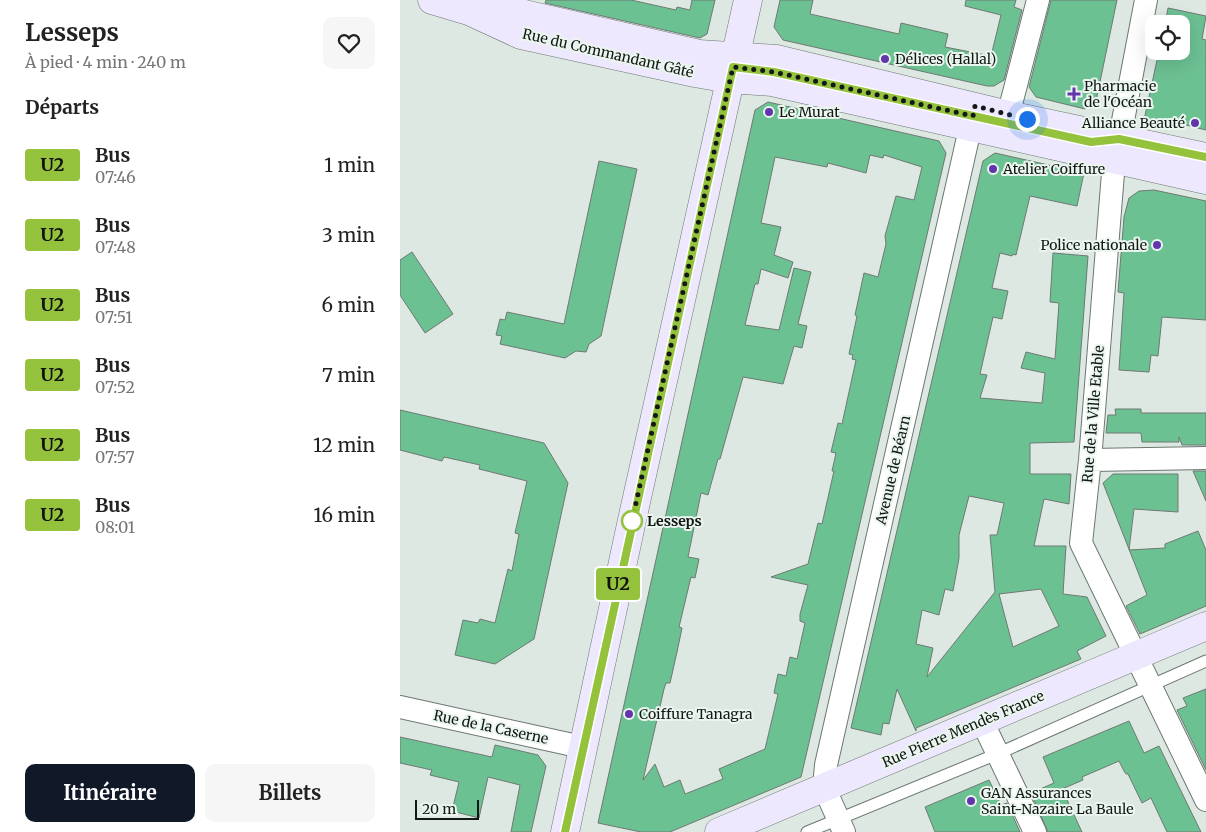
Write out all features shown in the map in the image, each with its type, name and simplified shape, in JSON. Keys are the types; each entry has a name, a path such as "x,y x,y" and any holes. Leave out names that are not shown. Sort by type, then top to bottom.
{"street":[{"name":"Rue du Commandant Gâté","path":"432,0 477,4 521,36 694,73 732,67 772,82 973,117 1117,150"},
{"path":"565,832 582,747 748,0"},
{"path":"1008,125 1038,0"},
{"name":"Rue de la Ville Etable","path":"1146,0 1117,150 1081,543 1206,800"},
{"name":"Avenue de Béarn","path":"824,787 828,756 973,117"},
{"path":"1117,150 1206,157"},
{"path":"1117,150 1206,180"},
{"path":"1090,460 1206,458"},
{"name":"Rue Pierre Mendès France","path":"719,832 1206,626"},
{"name":"Rue de la Caserne","path":"400,707 582,747"},
{"path":"982,721 1035,832"},
{"path":"824,787 841,826"}],"lane":[{"path":"1117,150 1206,168"},
{"path":"807,832 841,826 1206,661"}],"building":[{"path":"546,0 631,0 676,10 677,7 690,10 692,0 715,0 707,34 700,38 545,3"},
{"path":"780,0 813,0 810,14 899,34 901,23 948,34 945,47 991,56 1001,15 965,6 966,0 1016,0 1014,7 1022,10 1004,80 994,86 987,86 783,40 774,27"},
{"path":"1051,0 1117,0 1096,101 1085,109 1036,97 1029,87"},
{"path":"1168,8 1206,16 1202,39 1206,40 1206,130 1170,121 1169,125 1144,120 1157,60 1190,60 1190,15 1167,15"},
{"path":"768,102 939,141 946,153 801,777 670,832 641,832 598,823 755,110","holes":["870,155 883,158 884,155 922,167 914,200 896,196 885,236 886,244 878,277 864,273 849,354 853,355 852,359 856,360 842,424 838,423 831,452 836,453 832,471 834,471 822,524 818,523 808,564 771,577 808,585 800,614 800,621 805,623 797,659 790,657 786,676 778,674 774,693 778,694 765,749 719,769 723,779 685,794 680,780 664,787 655,764 643,780 664,689 666,683 670,683 682,628 679,627 691,577 695,578 699,559 688,557 701,493 708,495 743,377 783,384 794,346 802,348 807,326 798,324 811,272 794,268 779,330 745,325 755,284 758,284 761,269 788,278 793,262 774,255 781,227 761,223 775,157 827,167 828,163 866,173"]},
{"path":"995,153 1084,173 1077,206 1030,196 1016,255 1000,253 992,288 1008,291 1002,319 993,317 980,374 987,375 980,398 1042,403 1045,373 1021,368 1026,352 1055,359 1059,303 1050,302 1053,253 1088,256 1074,442 1030,443 1030,474 1071,474 1069,504 1044,499 1034,546 1066,546 1063,594 1087,597 1106,636 1077,651 1081,659 916,728 916,731 897,689 889,724 883,723 881,735 851,728 983,161","holes":["969,496 1004,503 997,535 990,535 995,592 927,677 933,648 916,644 922,610 939,615 945,589 953,591 959,558 959,535","1041,589 1059,626 1013,647 999,594"]},
{"path":"599,161 637,169 601,336 589,344 586,352 576,351 565,358 500,344 502,336 496,335 500,319 505,320 507,312 564,324"},
{"path":"1154,190 1206,201 1206,320 1162,317 1158,356 1151,355 1149,372 1119,370 1124,293 1118,292 1124,217 1129,198 1139,191"},
{"path":"412,252 453,314 425,333 400,295 400,260"},
{"path":"1115,409 1141,409 1141,413 1206,413 1206,445 1182,445 1179,437 1179,442 1142,442 1141,433 1106,433 1108,415 1116,415"},
{"path":"400,410 544,443 568,483 534,639 495,664 455,655 463,620 478,623 480,619 495,623 508,569 512,571 519,534 515,533 527,481 479,469 480,465 444,457 442,461 400,450"},
{"path":"1193,471 1206,471 1206,501"},
{"path":"1113,474 1178,474 1178,512 1134,509 1129,549 1103,483"},
{"path":"1198,531 1206,550 1206,606 1140,634 1126,606 1147,595 1129,550 1165,548 1165,544"},
{"path":"1206,689 1206,770 1177,710 1187,706 1183,698"},
{"path":"1129,721 1144,753 1159,746 1201,832 1167,832 1151,798 1142,803 1128,774 1126,774 1119,761 1082,777 1083,780 1062,789 1082,832 1048,832 1031,793 1054,783 1043,757"},
{"path":"400,737 492,757 495,745 538,755 546,766 531,832 511,832 520,785 488,777 479,818 452,811 459,782 430,775 432,770 400,763"},
{"path":"989,780 1001,805 1007,803 1020,832 935,832 925,807"}],"bus line":[{"name":"U2","path":"565,832 582,747 733,67 774,72 1091,142 1119,139 1206,157"}],"place":[{"name":"Délices (Hallal)","path":"885,59"},
{"name":"Pharmacie de l'Océan","path":"1074,94"},
{"name":"Le Murat","path":"769,112"},
{"name":"Alliance Beauté","path":"1195,123"},
{"name":"Atelier Coiffure","path":"993,169"},
{"name":"Police nationale","path":"1157,245"},
{"name":"Lesseps","path":"632,521"},
{"name":"Coiffure Tanagra","path":"629,714"},
{"name":"GAN Assurances Saint-Nazaire La Baule","path":"971,801"}],"route":[{"path":"632,521 733,67 774,72 973,116 975,106 1027,119"}]}
